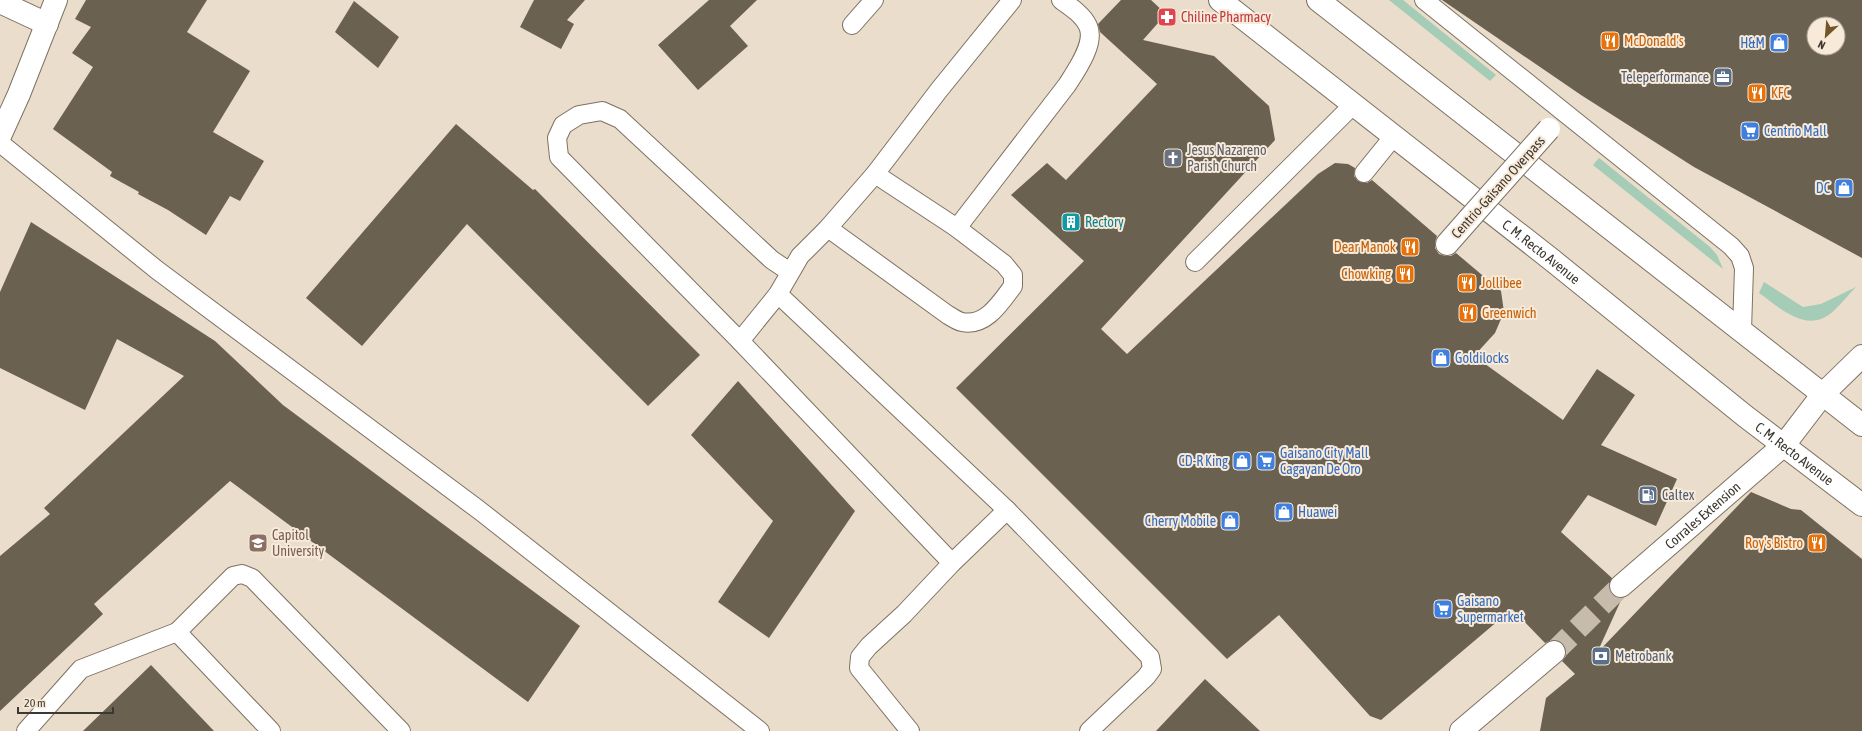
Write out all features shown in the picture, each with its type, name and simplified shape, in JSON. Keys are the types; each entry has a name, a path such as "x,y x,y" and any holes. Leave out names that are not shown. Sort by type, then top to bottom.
{"main road":[{"path":"0,136 19,94 56,0"},
{"name":"C. M. Recto Avenue","path":"1220,0 1862,505"},
{"path":"1318,0 1862,425"},
{"path":"0,2 47,24"},
{"name":"Centrio-Gaisano Overpass","path":"1447,244 1549,129"},
{"name":"Corrales Extension","path":"1621,586 1784,445 1823,394 1862,356"},
{"path":"1461,731 1554,652"}],"lane":[{"path":"852,25 874,0"},
{"path":"740,341 778,294 800,256 828,228 875,174 939,90 1012,0"},
{"path":"957,228 1067,86 1081,64 1088,43 1088,27 1079,14 1061,0"},
{"path":"1424,0 1731,246 1740,256 1744,268 1742,330"},
{"path":"1196,262 1353,105"},
{"path":"790,272 772,260 620,119 602,111 579,115 563,125 557,138 559,157 740,341 952,563"},
{"path":"1364,173 1394,136"},
{"path":"0,143 156,270 479,510 760,731"},
{"path":"828,228 948,315 962,322 980,321 997,306 1013,286 1013,275 1004,264 957,228 875,174"},
{"path":"778,294 824,340 1007,510 1150,657 1152,669 1146,677 1089,731"},
{"path":"910,731 859,668 860,657 869,646 904,614 952,563 1007,510"},
{"path":"26,731 80,669 177,632 233,576 242,574 252,578 401,731"},
{"path":"177,632 271,731"}],"green space":[{"path":"1389,0 1403,0 1496,75 1490,81"},
{"path":"1599,158 1710,247 1717,255 1723,269 1593,165"},
{"path":"1764,282 1803,307 1821,304 1856,287 1830,314 1821,319 1811,321 1793,316 1759,293"}],"building":[{"path":"86,0 207,0 187,32 250,71 213,132 264,161 240,201 230,196 206,235 168,210 138,194 139,192 110,176 112,172 53,129 93,67 72,53 91,27 75,19"},
{"path":"534,0 585,0 567,20 574,24 561,49 520,27"},
{"path":"709,0 757,0 730,26 748,46 698,90 658,45"},
{"name":"Gaisano City Mall Cagayan De Oro","path":"1121,0 1151,0 1166,14 1143,40 1214,56 1269,106 1275,140 1101,329 1127,354 1318,174 1335,163 1348,164 1355,168 1354,176 1358,181 1367,183 1372,180 1437,236 1435,248 1439,254 1451,256 1456,253 1501,291 1504,312 1495,333 1474,356 1563,420 1597,369 1635,395 1601,445 1677,479 1656,526 1588,495 1561,532 1612,578 1609,588 1611,594 1617,598 1622,598 1597,653 1751,492 1791,509 1801,510 1862,559 1862,731 1540,731 1546,698 1575,674 1562,661 1566,656 1566,650 1563,644 1559,640 1552,640 1545,643 1512,609 1381,720 1370,716 1279,615 1227,659 956,388 1084,261 1011,195 1047,163 1066,180 1157,84 1100,32 1098,24"},
{"name":"Centrio Mall","path":"1442,0 1862,0 1862,258 1694,167 1581,95"},
{"path":"354,1 399,37 378,68 335,32"},
{"path":"456,124 533,190 535,189 700,355 648,406 467,224 362,346 306,298"},
{"path":"31,222 215,341 283,405 580,626 528,702 230,481 94,604 103,614 0,711 0,556 50,514 44,508 184,376 117,339 85,410 0,368 0,292"},
{"path":"738,381 855,511 769,638 718,602 773,521 691,435"},
{"path":"151,665 214,731 83,731"},
{"path":"1205,679 1260,731 1156,731"}],"tunnel":[{"path":"1554,652 1621,586"}],"place":[{"name":"Chiline Pharmacy","path":"1167,17"},
{"name":"McDonald's","path":"1610,41"},
{"name":"H&M","path":"1779,43"},
{"name":"Teleperformance","path":"1723,77"},
{"name":"KFC","path":"1757,93"},
{"name":"Centrio Mall","path":"1750,131"},
{"name":"Jesus Nazareno Parish Church","path":"1173,158"},
{"name":"DC","path":"1844,188"},
{"name":"Rectory","path":"1071,222"},
{"name":"Dear Manok","path":"1410,247"},
{"name":"Chowking","path":"1405,274"},
{"name":"Jollibee","path":"1467,283"},
{"name":"Greenwich","path":"1468,313"},
{"name":"Goldilocks","path":"1441,358"},
{"name":"CD-R King","path":"1242,461"},
{"name":"Gaisano City Mall Cagayan De Oro","path":"1266,461"},
{"name":"Caltex","path":"1648,495"},
{"name":"Huawei","path":"1284,512"},
{"name":"Cherry Mobile","path":"1230,521"},
{"name":"Capitol University","path":"258,543"},
{"name":"Roy's Bistro","path":"1817,543"},
{"name":"Gaisano Supermarket","path":"1443,609"},
{"name":"Metrobank","path":"1601,656"}]}
